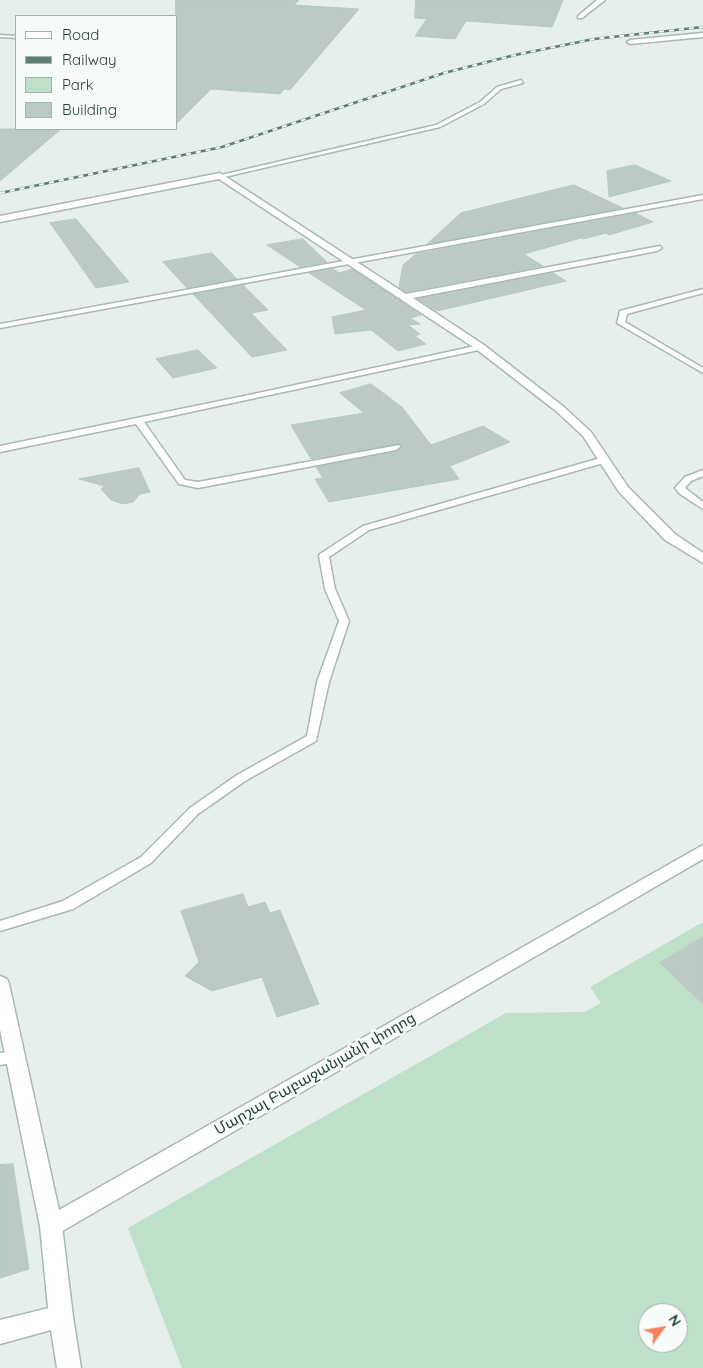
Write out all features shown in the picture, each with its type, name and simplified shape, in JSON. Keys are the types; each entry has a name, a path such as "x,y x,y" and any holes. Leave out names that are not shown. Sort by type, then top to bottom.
{"street":[{"path":"580,17 594,4 602,0"},
{"path":"630,42 703,35"},
{"path":"0,218 53,210 220,176 480,347 560,409 587,434 623,489 670,538 703,559"},
{"path":"405,297 657,248"},
{"name":"Մարշալ Բաբաջանյանի փողոց","path":"51,1226 703,851"},
{"path":"0,984 7,1058 51,1226 60,1317 69,1368"},
{"path":"0,1332 60,1317"}],"lane":[{"path":"0,36 15,37"},
{"path":"220,176 438,126 482,103 499,88 521,82"},
{"path":"0,326 703,197"},
{"path":"703,291 623,313 621,323 703,371"},
{"path":"0,449 139,421 480,347"},
{"path":"139,421 182,482 198,485 396,447"},
{"path":"0,926 68,905 146,860 194,811 241,778 312,738 323,682 344,621 330,589 324,556 366,528 604,460"},
{"path":"703,473 688,479 680,488 703,506"}],"green space":[{"path":"703,922 703,1368 182,1368 128,1228 506,1013 585,1012 601,1003 590,987"}],"building":[{"path":"176,0 299,0 294,5 359,9 290,90 284,89 280,94 211,89 178,122 178,15 176,15"},
{"path":"416,0 563,0 552,27 466,21 455,39 415,36 427,19 415,18"},
{"path":"0,129 60,130 0,181"},
{"path":"635,165 671,181 609,197 607,171"},
{"path":"574,185 623,208 427,244 461,213"},
{"path":"635,213 653,222 609,235 606,233 581,238 524,254 543,266 406,292 399,287 403,265 416,254"},
{"path":"76,219 129,282 96,288 50,223"},
{"path":"303,239 327,262 300,267 267,245"},
{"path":"212,253 237,279 187,288 163,262"},
{"path":"334,269 339,273 352,269 421,315 410,318 420,324 408,325 420,334 415,336 426,344 398,351 371,330 335,334 332,317 366,310 309,273"},
{"path":"553,273 566,281 437,311 418,299"},
{"path":"243,285 268,310 251,313 287,350 252,357 193,294"},
{"path":"198,350 217,368 173,378 156,359"},
{"path":"371,384 402,407 431,445 483,426 510,442 450,466 459,479 329,502 315,479 323,478 316,467 396,452 402,447 401,444 311,459 291,425 364,413 340,393"},
{"path":"139,468 150,492 140,494 133,502 123,504 111,500 101,489 104,486 79,479"},
{"path":"243,894 248,907 265,902 270,913 280,910 319,1004 277,1017 262,977 212,991 185,976 199,962 181,911"},
{"path":"703,937 703,1004 660,963"},
{"path":"13,1164 29,1269 0,1278 0,1165"}],"railway":[{"path":"0,193 222,147 444,73 515,55 594,39 703,27"}]}
